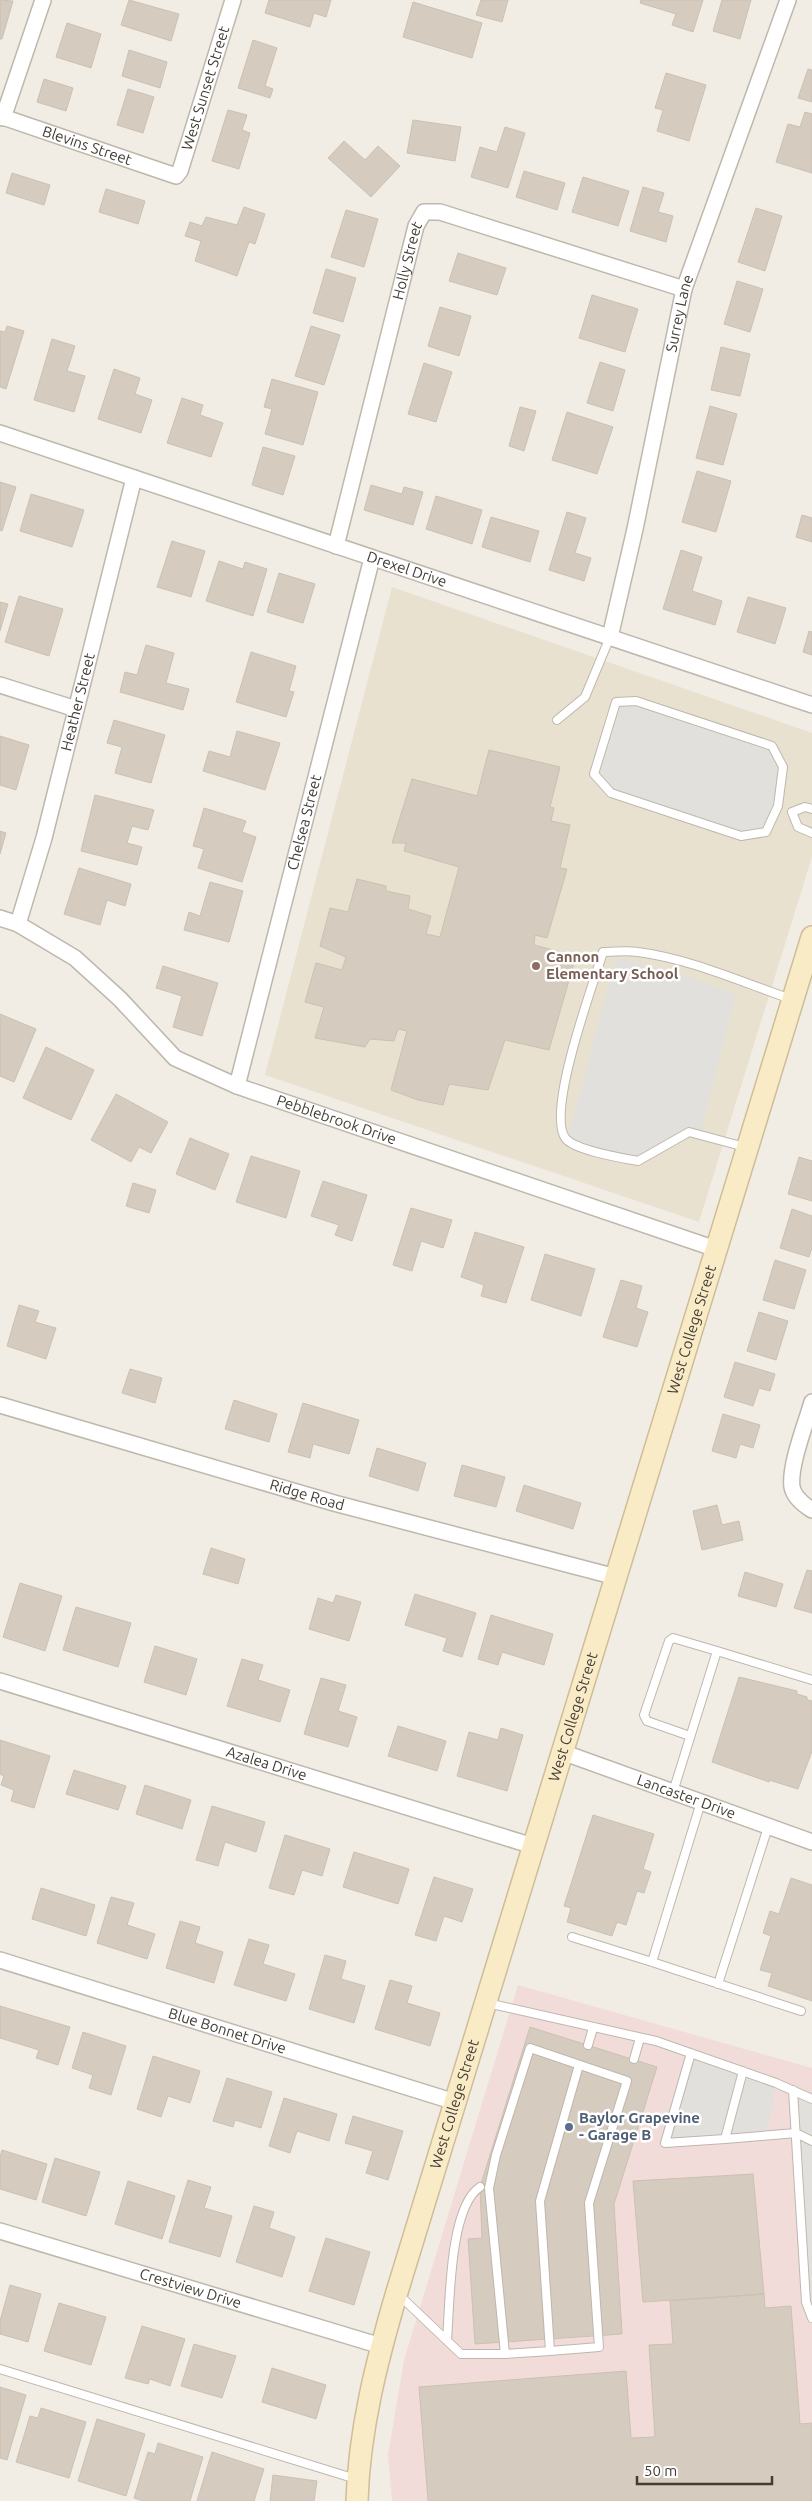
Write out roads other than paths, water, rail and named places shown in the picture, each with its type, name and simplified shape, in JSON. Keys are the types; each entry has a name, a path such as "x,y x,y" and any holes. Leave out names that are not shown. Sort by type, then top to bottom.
{"street":[{"path":"1,117 43,0"},
{"name":"West Sunset Street","path":"176,176 180,171 233,0"},
{"name":"Surrey Lane","path":"610,637 635,529 684,289 788,0"},
{"name":"Blevins Street","path":"1,117 176,176"},
{"name":"Holly Street","path":"336,546 416,226 424,212 440,212 684,289"},
{"name":"Drexel Drive","path":"0,433 812,705"},
{"name":"Heather Street","path":"18,924 44,838 134,478"},
{"name":"Chelsea Street","path":"237,1086 372,558"},
{"path":"0,685 76,709"},
{"name":"Pebblebrook Drive","path":"0,918 18,924 75,958 120,999 175,1058 237,1086 716,1249"},
{"name":"West College Street","path":"357,2501 367,2410 381,2346 812,937"},
{"path":"812,1402 795,1459 792,1486 796,1496 812,1510"},
{"name":"Ridge Road","path":"0,1405 334,1502 616,1577"},
{"name":"Azalea Drive","path":"0,1682 533,1846"},
{"name":"Lancaster Drive","path":"562,1752 812,1842"},
{"name":"Blue Bonnet Drive","path":"0,1960 455,2102"},
{"name":"Crestview Drive","path":"0,2231 381,2346"}],"lane":[{"path":"557,720 585,697 610,637"},
{"path":"636,701 772,746 782,767 778,806 766,832 741,836 611,793 594,774 616,702 636,701"},
{"path":"778,806 792,812 805,807 812,809"},
{"path":"792,812 798,827 812,833"},
{"path":"747,1148 689,1132 638,1161 601,1154 567,1141 560,1130 562,1085 594,980 603,952 637,952 719,974 793,1000"},
{"path":"690,1736 647,1721 644,1715 669,1641 673,1638 812,1680"},
{"path":"673,1792 717,1651"},
{"path":"652,1962 701,1802"},
{"path":"718,1984 768,1826"},
{"path":"572,1937 801,2010"},
{"path":"485,2003 640,2038 743,2071 812,2099"},
{"path":"588,2045 593,2028"},
{"path":"634,2059 640,2038"},
{"path":"397,2292 461,2354 505,2354 599,2347 589,2203 627,2081 530,2048 496,2155 488,2188 505,2354"},
{"path":"691,2053 665,2143 796,2133 812,2141"},
{"path":"550,2351 540,2201 579,2065"},
{"path":"725,2139 743,2071"},
{"path":"793,2090 806,2302 812,2318"},
{"path":"447,2340 453,2252 461,2216 472,2192 480,2187"},
{"path":"0,2370 358,2480"}],"place":[{"name":"Cannon Elementary School","path":"536,966"},
{"name":"Baylor Grapevine - Garage B","path":"569,2127"}]}
